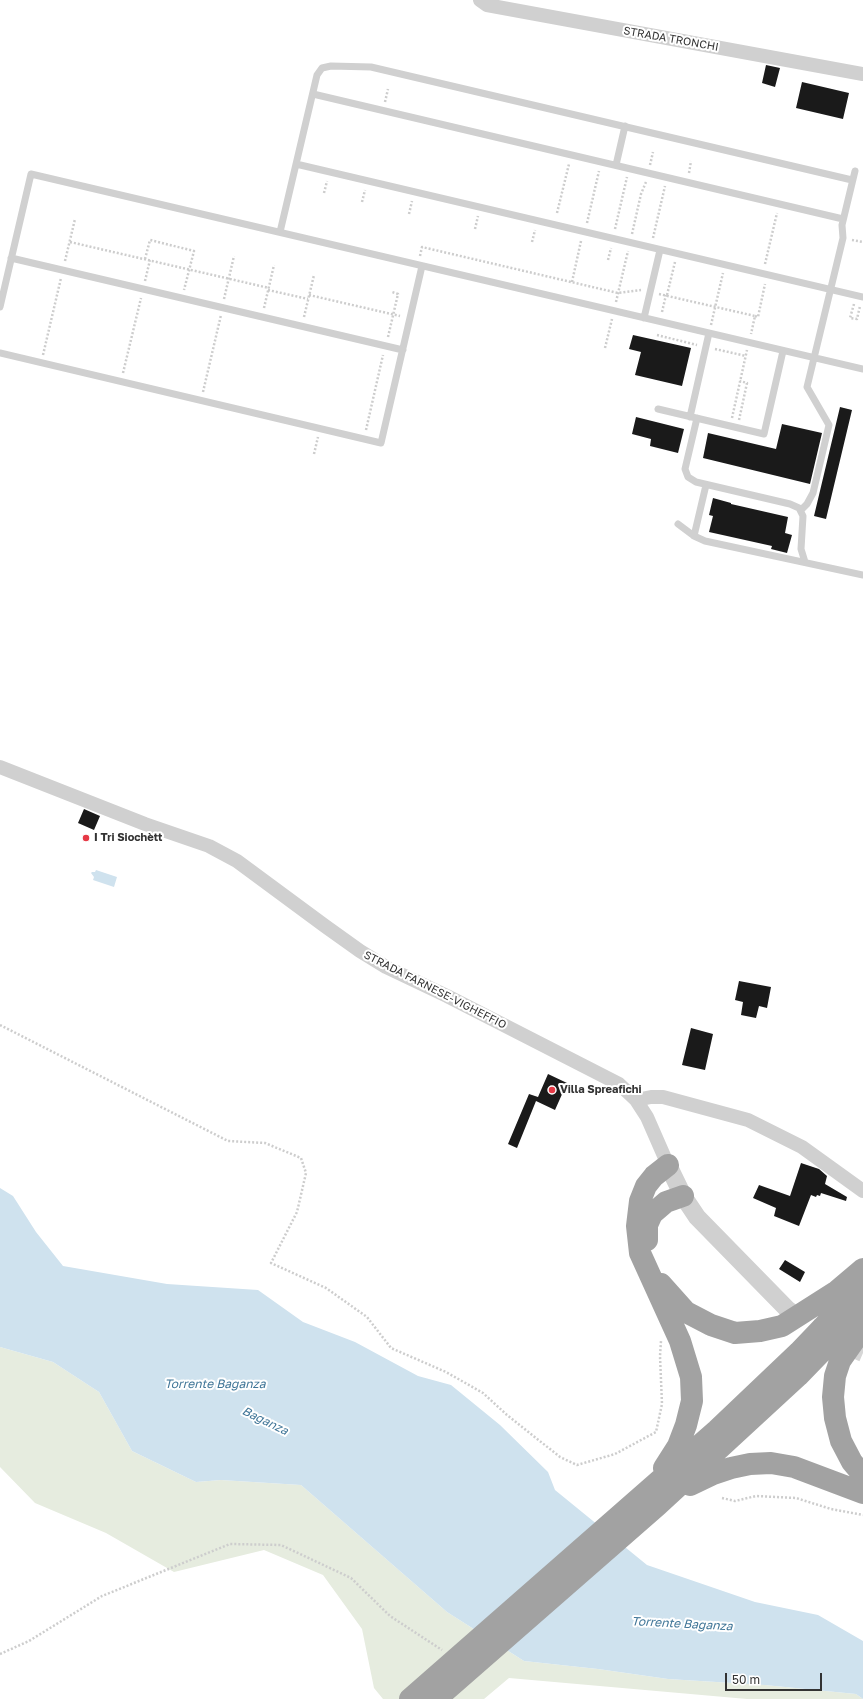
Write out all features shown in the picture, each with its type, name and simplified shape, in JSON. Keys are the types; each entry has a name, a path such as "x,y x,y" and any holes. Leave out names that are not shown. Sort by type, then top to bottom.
{"highway":[{"path":"646,1504 678,1446 686,1425 692,1401 691,1377 680,1341 647,1271 639,1247 637,1226 640,1202 646,1186 654,1176 668,1165"},
{"path":"683,1196 666,1202 652,1214 647,1225 647,1250 662,1286 686,1312 711,1326 735,1333 760,1331 782,1326 837,1291 863,1269"},
{"path":"646,1504 863,1285"},
{"path":"410,1699 798,1376 863,1309"},
{"path":"863,1328 840,1361 835,1376 833,1397 835,1418 841,1441 852,1462 863,1475"},
{"path":"646,1504 680,1490 712,1474 750,1464 771,1464 794,1467 863,1493"},
{"path":"436,1699 457,1661"}],"street":[{"name":"STRADA TRONCHI","path":"480,0 487,5 863,74"},
{"name":"STRADA FARNESE-VIGHEFFIO","path":"0,767 146,824 209,846 258,876 325,926 386,967 447,996 619,1084 636,1100 647,1117 683,1196 697,1217 788,1310"},
{"path":"636,1100 663,1096 748,1120 802,1147 863,1190"}],"lane":[{"path":"280,232 317,75 322,68 331,66 368,66 852,180"},
{"path":"313,94 843,219"},
{"path":"616,165 625,126"},
{"path":"296,164 613,238 764,276 831,290 862,299"},
{"path":"801,510 807,504 813,492 829,425 807,387 844,236 842,228 843,219 854,171"},
{"path":"0,307 31,174 863,369"},
{"path":"644,318 660,250"},
{"path":"11,258 403,350"},
{"path":"0,353 381,443 422,266"},
{"path":"710,333 693,418 685,472 693,481 790,504 801,510 803,519 801,549 805,562"},
{"path":"658,409 764,434 783,351"},
{"path":"694,536 706,484"},
{"path":"678,524 694,536 705,541 773,557 805,562 863,575"}],"path":[{"path":"384,106 388,89"},
{"path":"688,177 691,161"},
{"path":"572,282 601,162"},
{"path":"608,260 628,173"},
{"path":"324,194 328,176"},
{"path":"651,248 666,182"},
{"path":"362,202 366,185"},
{"path":"409,214 413,196"},
{"path":"755,316 758,316 764,276 779,204"},
{"path":"475,229 480,212"},
{"path":"42,359 75,219"},
{"path":"532,242 536,225"},
{"path":"145,260 150,240 194,251 183,298"},
{"path":"70,242 308,299"},
{"path":"202,397 234,256"},
{"path":"667,295 676,258"},
{"path":"122,378 150,260"},
{"path":"710,333 725,265"},
{"path":"263,314 274,266"},
{"path":"302,323 314,275"},
{"path":"364,439 398,294 392,292"},
{"path":"854,300 850,318 857,319 862,299"},
{"path":"737,428 747,383 740,381"},
{"path":"314,454 318,433"},
{"path":"0,1025 228,1141 265,1143 301,1158 306,1173 297,1212 271,1263 326,1288 367,1317 391,1348 446,1372 483,1393 506,1415 560,1457 577,1465 614,1454 656,1432 662,1404 660,1356 661,1338 665,1338"},
{"path":"722,1498 735,1501 756,1496 796,1498 831,1509 863,1515"},
{"path":"0,1654 29,1641 102,1596 230,1544 281,1545 351,1578 390,1616 457,1661"}],"shaded area":[{"path":"0,1347 53,1362 99,1392 132,1451 196,1482 221,1480 301,1485 447,1612 524,1661 598,1669 668,1679 765,1685 856,1694 863,1699 747,1699 509,1678 484,1699 383,1699 374,1688 362,1629 323,1575 264,1550 174,1572 106,1533 35,1503 0,1467"}],"water":[{"path":"96,870 117,877 114,887 93,880 94,877 91,873 95,872"},
{"name":"Torrente Baganza","path":"0,1188 13,1196 36,1232 63,1266 167,1284 258,1290 303,1322 355,1342 418,1376 451,1385 500,1425 548,1472 555,1490 647,1565 755,1602 818,1615 863,1641 863,1699 856,1694 765,1685 668,1679 598,1669 524,1661 447,1612 301,1485 221,1480 196,1482 132,1451 99,1392 53,1362 0,1347"}],"building":[{"path":"766,65 780,68 775,87 762,83"},
{"path":"802,82 849,93 843,119 796,108"},
{"path":"633,335 691,348 682,386 635,375 641,352 629,349"},
{"path":"840,407 852,410 826,519 814,516"},
{"path":"636,417 684,429 678,453 650,446 651,439 632,434"},
{"path":"782,424 822,433 810,484 703,458 708,433 776,449"},
{"path":"713,498 731,504 788,517 785,533 792,535 787,553 771,549 772,546 709,532 713,516 709,515"},
{"path":"84,809 100,816 94,830 78,823"},
{"path":"739,981 771,987 767,1008 759,1006 756,1018 741,1015 743,1002 735,1000"},
{"path":"691,1028 713,1034 705,1070 682,1065"},
{"path":"548,1074 567,1083 555,1110 536,1101 517,1148 508,1144 529,1094 538,1097"},
{"path":"801,1163 819,1169 827,1176 825,1184 847,1197 846,1201 821,1193 820,1196 817,1195 816,1197 811,1195 799,1226 774,1216 776,1208 753,1198 759,1185 790,1196"},
{"path":"785,1260 805,1272 800,1282 779,1269"}],"tunnel":[{"path":"788,1310 821,1335 863,1353"}],"place":[{"name":"I Tri Siochètt","path":"86,838"},
{"name":"Villa Spreafichi","path":"552,1090"}],"water label":[{"name":"Baganza","path":"265,1421"}]}
